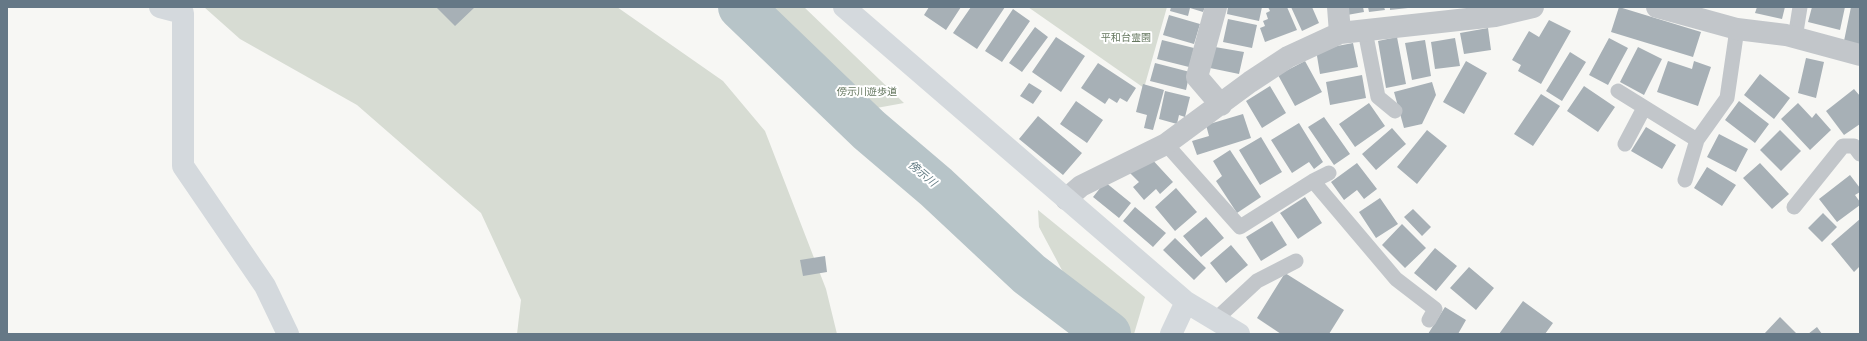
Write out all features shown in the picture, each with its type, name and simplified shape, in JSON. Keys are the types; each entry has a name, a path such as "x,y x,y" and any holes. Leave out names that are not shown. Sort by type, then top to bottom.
{"street":[{"path":"160,7 185,10 183,166 266,286 288,334"},
{"path":"844,7 1186,302 1239,334"},
{"path":"1216,7 1197,77 1222,105"},
{"path":"1338,7 1340,33"},
{"path":"1066,198 1081,186 1166,144 1222,105 1250,82 1288,57 1340,33 1365,32 1495,11 1533,7"},
{"path":"1657,7 1737,29 1795,38 1860,55"},
{"path":"1171,334 1186,302"}],"lane":[{"path":"1795,38 1800,7"},
{"path":"1685,180 1697,140 1726,98 1737,29"},
{"path":"1365,32 1378,97 1395,111"},
{"path":"1618,91 1697,140"},
{"path":"1625,144 1644,108"},
{"path":"1166,144 1240,227 1313,181 1329,173"},
{"path":"1794,208 1843,146 1854,146 1860,154"},
{"path":"1313,181 1396,279 1434,308 1428,320"},
{"path":"1215,320 1257,281 1296,261"}],"green space":[{"path":"204,7 617,7 723,81 765,131 826,289 837,334 517,334 521,300 481,213 357,105 240,39"},
{"name":"傍示川遊歩道","path":"759,7 804,7 904,103 860,111"},
{"name":"平和台霊園","path":"1028,7 1167,7 1144,88"},
{"path":"1038,210 1145,297 1134,334 1126,334 1063,289 1063,272 1039,227"}],"building":[{"path":"436,7 475,7 455,26"},
{"path":"929,7 961,7 946,30 924,15"},
{"path":"971,7 1005,7 977,49 953,33"},
{"path":"1171,7 1205,7 1203,12 1190,8 1188,16 1170,11"},
{"path":"1228,7 1262,7 1259,21 1227,14"},
{"path":"1268,7 1287,7 1297,30 1265,42 1260,28 1265,26 1263,21 1268,19 1266,13 1270,11"},
{"path":"1291,7 1312,7 1319,23 1302,31"},
{"path":"1346,7 1363,7 1364,12 1347,15"},
{"path":"1368,7 1384,7 1385,10 1369,12"},
{"path":"1390,7 1408,7 1408,8 1390,10"},
{"path":"1619,7 1701,32 1693,57 1611,32"},
{"path":"1757,7 1785,7 1782,19 1755,13"},
{"path":"1812,7 1845,7 1840,30 1808,22"},
{"path":"1851,7 1860,7 1860,45 1844,41"},
{"path":"1013,9 1030,21 1002,62 985,51"},
{"path":"1169,15 1200,24 1194,44 1163,35"},
{"path":"1228,19 1257,25 1252,48 1223,42"},
{"path":"1549,20 1571,31 1541,84 1518,71 1521,65 1512,60 1529,31 1539,37"},
{"path":"1035,27 1048,37 1022,72 1009,63"},
{"path":"1488,28 1491,50 1464,54 1460,33"},
{"path":"1056,37 1085,56 1061,92 1032,72"},
{"path":"1397,37 1406,84 1386,88 1378,41"},
{"path":"1455,38 1460,66 1435,69 1431,42"},
{"path":"1609,38 1628,48 1608,85 1589,75"},
{"path":"1162,40 1194,48 1189,67 1157,59"},
{"path":"1425,40 1431,76 1412,80 1405,43"},
{"path":"1353,43 1358,67 1320,74 1316,50"},
{"path":"1215,47 1244,52 1239,74 1210,68"},
{"path":"1638,47 1662,59 1644,95 1620,82"},
{"path":"1570,52 1586,62 1562,101 1546,91"},
{"path":"1806,58 1824,62 1816,98 1798,93"},
{"path":"1305,61 1322,92 1295,106 1278,75"},
{"path":"1466,61 1487,73 1464,114 1443,102"},
{"path":"1668,61 1692,69 1694,61 1711,67 1698,106 1657,92"},
{"path":"1098,63 1136,88 1127,102 1120,98 1117,103 1109,98 1105,104 1081,88"},
{"path":"1155,63 1190,72 1186,90 1150,81"},
{"path":"1760,74 1790,98 1774,119 1744,95"},
{"path":"1362,75 1366,98 1330,105 1326,82"},
{"path":"1432,82 1436,95 1422,124 1404,128 1394,92"},
{"path":"1029,83 1042,91 1033,104 1020,96"},
{"path":"1143,84 1164,90 1153,130 1144,128 1147,115 1136,112"},
{"path":"1270,86 1286,113 1262,128 1246,101"},
{"path":"1584,86 1615,107 1598,132 1567,111"},
{"path":"1854,89 1860,96 1860,124 1844,135 1826,111"},
{"path":"1165,91 1190,97 1185,117 1179,115 1177,124 1159,119"},
{"path":"1541,94 1560,106 1533,146 1514,134"},
{"path":"1076,101 1103,120 1087,143 1060,124"},
{"path":"1739,101 1769,124 1755,143 1725,120"},
{"path":"1369,103 1385,126 1355,147 1339,124"},
{"path":"1798,103 1812,118 1816,113 1831,130 1810,150 1781,119"},
{"path":"1243,114 1251,138 1197,155 1192,141 1209,136 1206,125"},
{"path":"1038,116 1082,153 1063,175 1019,139"},
{"path":"1324,117 1350,154 1334,165 1308,127"},
{"path":"1299,123 1323,162 1314,169 1309,162 1292,173 1271,140"},
{"path":"1646,127 1676,145 1662,169 1631,151"},
{"path":"1392,128 1406,144 1376,170 1362,154"},
{"path":"1427,130 1447,146 1417,184 1397,167"},
{"path":"1780,130 1801,151 1781,171 1760,150"},
{"path":"1719,134 1748,149 1736,172 1707,157"},
{"path":"1261,137 1282,172 1260,185 1239,150"},
{"path":"1230,150 1261,197 1237,213 1216,181 1222,176 1213,161"},
{"path":"1149,156 1173,182 1160,194 1156,189 1144,200 1133,187 1139,182 1130,173"},
{"path":"1357,163 1377,189 1364,199 1357,190 1344,200 1331,182"},
{"path":"1760,163 1789,194 1772,209 1743,178"},
{"path":"1707,167 1736,185 1722,206 1694,188"},
{"path":"1850,175 1860,188 1860,192 1855,195 1860,202 1860,205 1837,222 1819,199"},
{"path":"1105,182 1131,203 1119,218 1093,197"},
{"path":"1176,188 1197,212 1175,231 1155,207"},
{"path":"1305,197 1322,223 1298,239 1280,213"},
{"path":"1380,198 1398,224 1376,238 1359,212"},
{"path":"1135,207 1166,233 1153,247 1123,221"},
{"path":"1413,209 1431,227 1422,236 1404,217"},
{"path":"1823,213 1837,227 1822,242 1808,228"},
{"path":"1206,217 1224,238 1201,257 1183,236"},
{"path":"1860,219 1860,266 1854,272 1831,244"},
{"path":"1272,221 1287,245 1261,261 1246,237"},
{"path":"1402,224 1426,248 1405,268 1382,245"},
{"path":"1175,238 1206,268 1194,280 1163,250"},
{"path":"1231,245 1248,265 1226,283 1210,263"},
{"path":"1435,248 1457,266 1436,291 1414,273"},
{"path":"825,256 827,272 803,276 800,260"},
{"path":"1469,267 1494,288 1476,310 1450,288"},
{"path":"1285,273 1344,310 1329,334 1281,334 1257,318"},
{"path":"1523,301 1553,323 1545,334 1499,334"},
{"path":"1445,307 1466,320 1458,334 1428,334"},
{"path":"1780,317 1797,334 1764,334"},
{"path":"1817,327 1822,334 1808,334"}],"waterway":[{"name":"傍示川","path":"741,7 869,130 936,187 1029,274 1108,334"}]}
